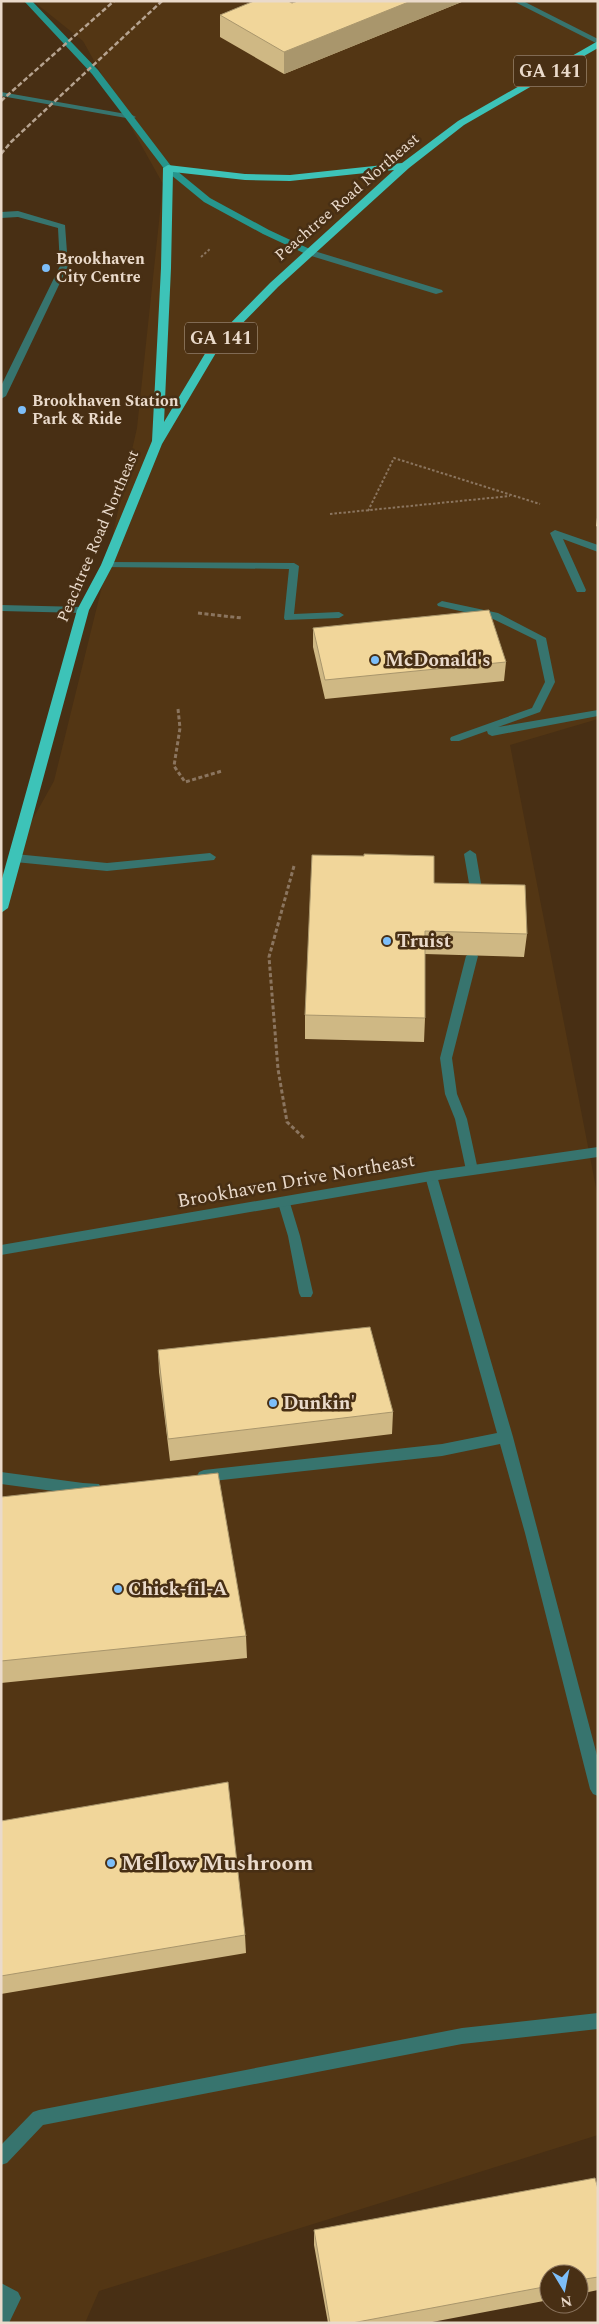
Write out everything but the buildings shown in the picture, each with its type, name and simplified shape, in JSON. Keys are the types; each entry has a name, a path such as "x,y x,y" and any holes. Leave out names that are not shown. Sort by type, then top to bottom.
{"highway":[{"name":"Peachtree Road Northeast","path":"1,908 83,610 108,566 156,444 216,344 274,285 405,166 462,123 598,43"},
{"path":"156,444 166,268 168,168 226,175 289,178 340,175 405,166"}],"main road":[{"path":"28,1 96,72 132,117 168,168 207,200 266,232 311,253"}],"street":[{"path":"517,1 598,43"},
{"path":"1,94 132,117"},
{"path":"1,215 18,214 62,227 64,266 1,396"},
{"path":"311,253 439,292"},
{"path":"581,590 555,533 598,549"},
{"path":"108,566 294,566 289,618 339,615"},
{"path":"442,604 494,615 541,638 550,682 536,710 455,739 598,713"},
{"path":"1,608 83,610"},
{"path":"470,854 479,907"},
{"path":"14,858 106,867 210,857"},
{"path":"472,956 446,1058 451,1094 461,1118 472,1170"},
{"name":"Brookhaven Drive Northeast","path":"1,1250 284,1203 432,1176 598,1152"},
{"path":"432,1176 506,1437 598,1789"},
{"path":"284,1203 294,1236 306,1293"},
{"path":"193,1478 434,1451 506,1437"},
{"path":"1,1478 83,1489 103,1487"},
{"path":"1,2157 39,2118 462,2036 598,2020"},
{"path":"1,2292 12,2298 1,2320"}],"path":[{"path":"368,511 394,458 540,505"},
{"path":"330,514 513,496"},
{"path":"198,613 242,618"},
{"path":"178,709 180,728 174,766 185,782 222,771"},
{"path":"294,866 269,957 278,1069 287,1122 305,1139"}],"shaded area":[{"path":"33,1 598,1 598,719 510,745 598,1198 598,2135 99,2291 85,2323 1,2323 1,876 54,781 107,566 137,428 163,184 83,41"}],"railway":[{"path":"1,101 114,1"},
{"path":"1,154 11,142 162,1"}],"place":[{"name":"Brookhaven City Centre","path":"46,268"},
{"name":"Brookhaven Station Park & Ride","path":"22,410"},
{"name":"McDonald's","path":"375,660"},
{"name":"Truist","path":"387,941"},
{"name":"Dunkin'","path":"273,1403"},
{"name":"Chick-fil-A","path":"118,1589"},
{"name":"Mellow Mushroom","path":"111,1863"}]}
